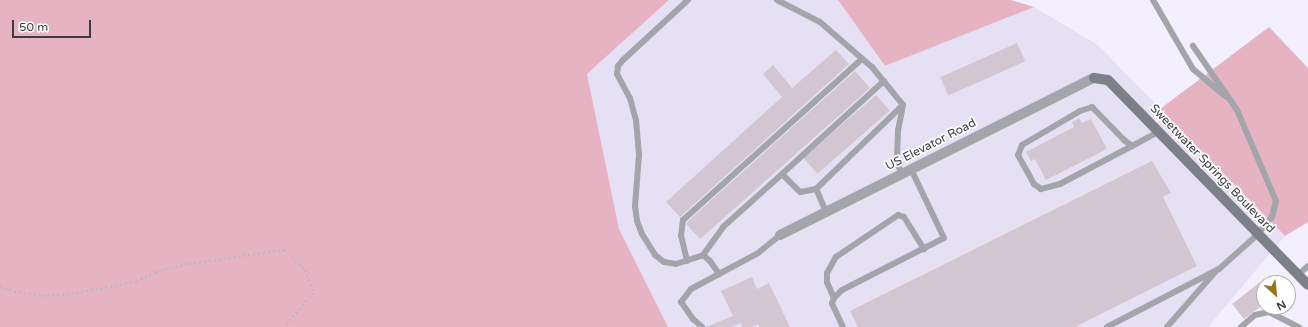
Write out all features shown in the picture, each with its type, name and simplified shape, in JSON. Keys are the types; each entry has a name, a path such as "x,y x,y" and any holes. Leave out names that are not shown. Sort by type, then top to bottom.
{"street":[{"name":"Sweetwater Springs Boulevard","path":"1094,78 1108,80 1257,235 1308,285"},
{"name":"US Elevator Road","path":"780,235 1094,78"}],"lane":[{"path":"688,0 623,60 618,66 617,74 630,98 636,120 639,155 635,206 637,220 642,234 655,255 664,262 676,264 703,255 723,227 884,81"},
{"path":"777,0 820,22 862,58 884,81 903,105 898,130 897,163 906,171 944,238 842,290 834,298 832,303 843,327"},
{"path":"1153,0 1193,69 1231,101"},
{"path":"1167,327 1219,269 1257,235 1272,217 1276,200 1237,110 1193,46"},
{"path":"687,261 681,236 683,220 862,58"},
{"path":"782,174 800,192 816,188 903,105"},
{"path":"1132,146 1124,140 1092,107 1080,112 1022,145 1018,155 1034,184 1041,189 1060,184 1132,146 1158,132"},
{"path":"816,188 826,212"},
{"path":"834,298 827,282 827,273 836,257 898,215 904,217 924,249"},
{"path":"702,327 693,319 681,302 691,289 758,253 780,235"},
{"path":"703,255 710,261 719,274"},
{"path":"1298,275 1308,266"},
{"path":"1107,327 1219,269"},
{"path":"1241,327 1255,315 1269,312 1298,327"}],"path":[{"path":"0,286 14,292 47,296 72,294 136,282 156,272 189,264 284,250 305,270 314,293 284,327"}],"shaded area":[{"path":"0,0 669,0 587,74 619,229 668,327 0,327"},
{"path":"669,0 838,0 885,66 1034,7 1098,45 1285,236 1208,327 668,327 619,229 587,74"},
{"path":"838,0 1011,0 1034,7 885,66"},
{"path":"1269,27 1308,68 1308,222 1285,236 1160,109"}],"building":[{"path":"1017,43 1025,61 948,95 940,77"},
{"path":"836,50 849,64 680,217 666,202 782,97 763,74 773,65 792,88"},
{"path":"855,71 870,88 700,239 687,225 687,222"},
{"path":"876,95 890,111 817,174 804,158"},
{"path":"1079,118 1082,123 1091,119 1107,149 1046,180 1035,159 1031,161 1026,152 1074,127 1072,122"},
{"path":"1152,161 1171,193 1163,197 1197,266 1075,327 858,327 850,311"},
{"path":"752,277 757,289 769,283 790,327 759,327 758,324 752,327 742,327 741,323 731,327 706,327 733,316 721,291"},
{"path":"1256,285 1256,310 1244,319 1232,304"}]}
